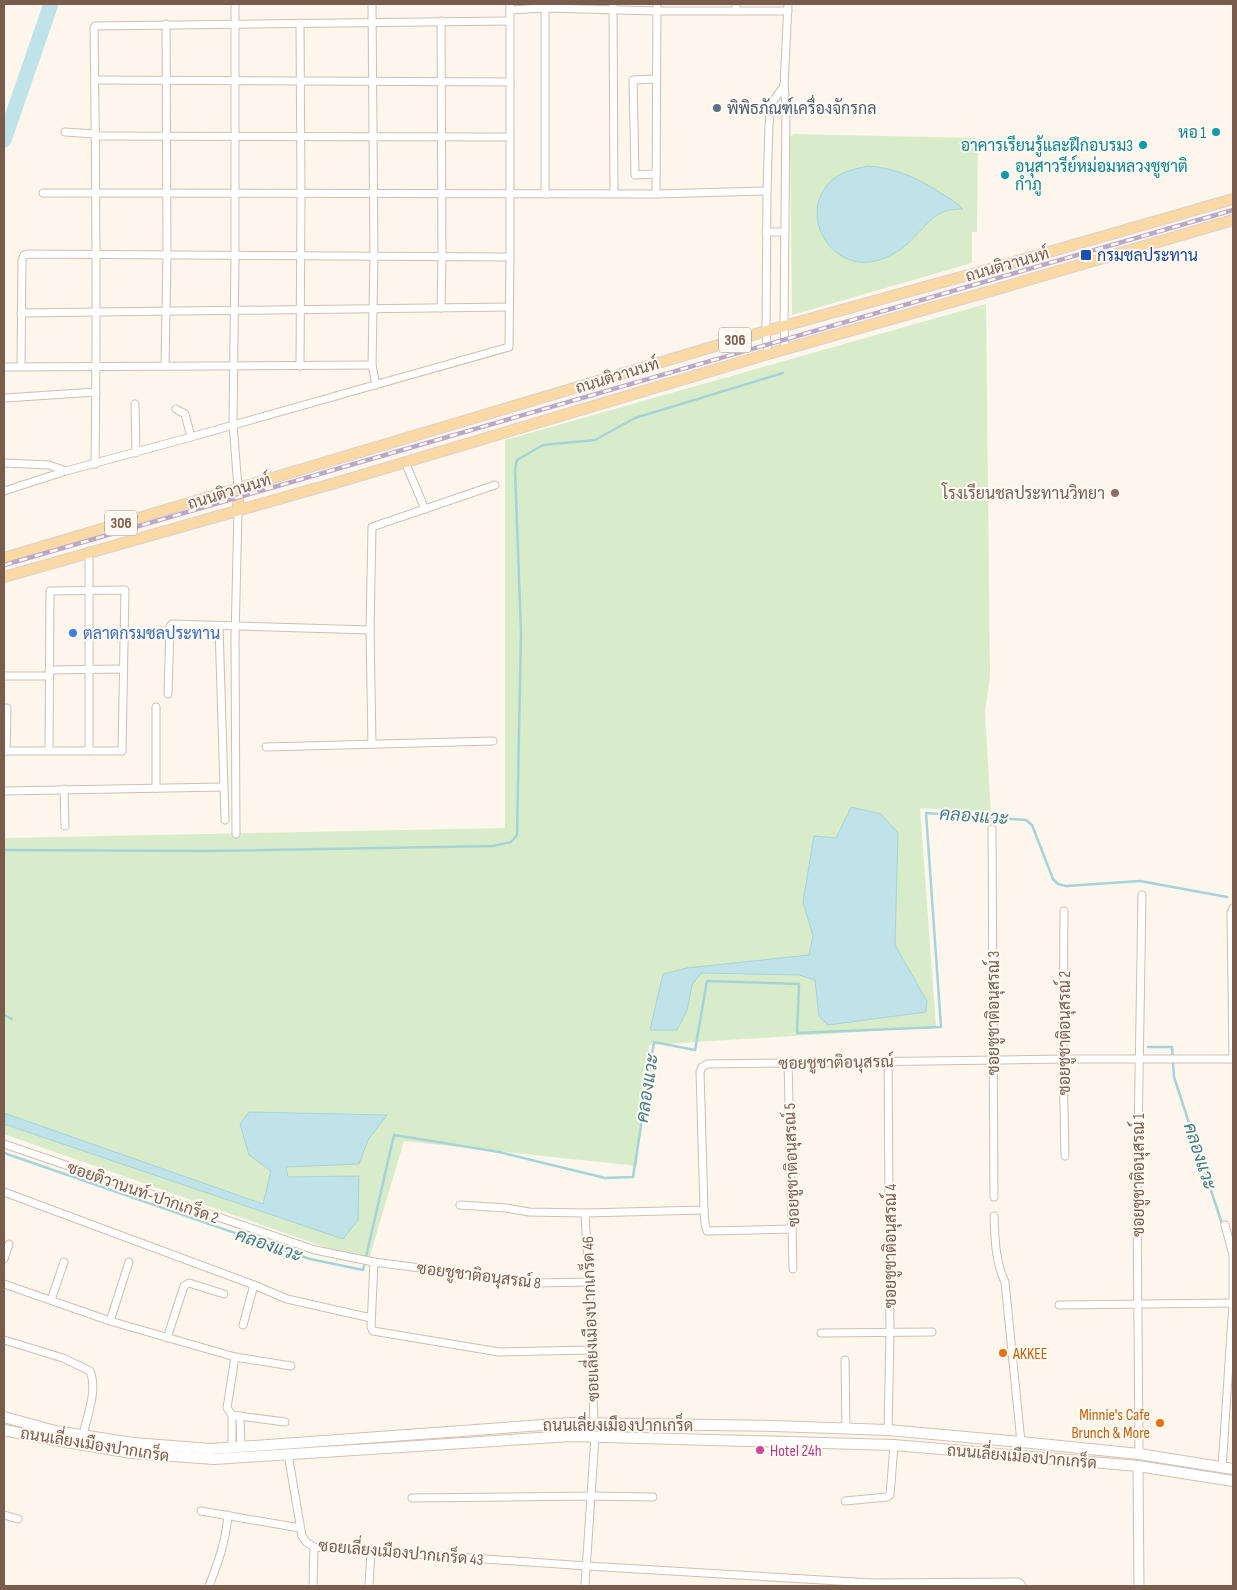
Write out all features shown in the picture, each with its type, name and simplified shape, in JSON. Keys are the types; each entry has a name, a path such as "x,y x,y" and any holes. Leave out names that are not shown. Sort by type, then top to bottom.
{"main road":[{"name":"ถนนติวานนท์","path":"4,558 766,331 1233,199"},
{"name":"ถนนติวานนท์","path":"4,577 1233,220"},
{"path":"238,488 238,510"},
{"name":"ถนนเลี่ยงเมืองปากเกร็ด","path":"4,1417 55,1431 133,1443 211,1449 571,1423 888,1430 1139,1454 1227,1468"},
{"name":"ถนนเลี่ยงเมืองปากเกร็ด","path":"4,1430 132,1453 214,1459 572,1436 894,1445 1138,1466 1228,1480"}],"street":[{"path":"236,4 233,424 238,488"},
{"path":"372,4 374,256 372,365 376,385"},
{"path":"545,6 545,194"},
{"path":"4,491 66,471 136,453 509,347 510,7 788,7 784,86 786,106 785,350"},
{"path":"613,7 614,193"},
{"path":"656,194 657,7"},
{"path":"441,21 441,308"},
{"path":"95,464 97,255 95,26 509,21"},
{"path":"300,23 300,366"},
{"path":"165,366 166,24"},
{"path":"656,79 633,80 636,174 656,174"},
{"path":"95,80 510,82"},
{"path":"768,354 766,331 766,232 768,125 771,104 784,86"},
{"path":"65,132 95,135 234,137 509,137"},
{"path":"43,193 656,194 767,191"},
{"path":"766,232 785,232"},
{"path":"20,367 22,260 24,256 301,255 510,257"},
{"path":"21,313 509,307"},
{"path":"4,367 372,365"},
{"path":"5,398 96,392"},
{"path":"135,404 136,453"},
{"path":"176,409 185,414 191,437"},
{"path":"405,462 425,509"},
{"path":"4,463 49,465 66,471"},
{"path":"372,744 370,630 372,527 495,485"},
{"path":"236,834 238,510"},
{"path":"89,751 90,551"},
{"path":"7,708 5,752 122,751 125,590 89,592 50,591 49,751"},
{"path":"168,694 170,626 176,624 370,630"},
{"path":"219,626 225,820"},
{"path":"4,676 124,669"},
{"path":"156,707 156,788"},
{"path":"266,747 493,741"},
{"path":"4,791 223,787"},
{"path":"64,789 65,826"},
{"name":"ซอยชูชาติอนุสรณ์ 3","path":"992,829 994,1197"},
{"name":"ซอยชูชาติอนุสรณ์ 1","path":"1139,1454 1137,1200 1142,896"},
{"path":"1233,908 1231,913 1233,1059"},
{"name":"ซอยชูชาติอนุสรณ์ 2","path":"1064,911 1063,1059 1065,1156"},
{"name":"ซอยชูชาติอนุสรณ์","path":"704,1210 700,1072 702,1067 707,1064 1063,1059 1233,1059"},
{"name":"ซอยชูชาติอนุสรณ์ 4","path":"888,1061 890,1334 888,1430"},
{"name":"ซอยชูชาติอนุสรณ์ 5","path":"788,1062 793,1268"},
{"name":"ซอยติวานนท์-ปากเกร็ด 2","path":"4,1144 315,1250 372,1261"},
{"path":"4,1192 287,1299 371,1318"},
{"path":"460,1205 506,1208 530,1212 585,1213 704,1210 704,1224 707,1231 792,1229"},
{"name":"ซอยเลี่ยงเมืองปากเกร็ด 46","path":"585,1213 594,1424"},
{"path":"994,1216 995,1241 1000,1269 1005,1282 1021,1442"},
{"path":"1224,1225 1233,1255 1227,1468"},
{"path":"4,1258 9,1244"},
{"path":"372,1261 371,1327 373,1331 499,1352 591,1350"},
{"name":"ซอยชูชาติอนุสรณ์ 8","path":"372,1261 535,1283 589,1282"},
{"path":"51,1300 64,1262"},
{"path":"110,1321 129,1262"},
{"path":"167,1338 186,1283 224,1294"},
{"path":"4,1284 110,1321 167,1338 235,1357 292,1366"},
{"path":"242,1325 254,1285"},
{"path":"1059,1305 1233,1303"},
{"path":"821,1333 890,1334 932,1332"},
{"path":"4,1340 63,1358 90,1371 94,1379 83,1435"},
{"path":"235,1357 228,1408 236,1416 285,1422"},
{"path":"845,1360 846,1429"},
{"path":"236,1416 236,1448"},
{"path":"585,1586 595,1436"},
{"path":"845,1500 887,1497 890,1495 894,1445"},
{"name":"ซอยเลี่ยงเมืองปากเกร็ด 43","path":"288,1454 300,1528 304,1540 314,1547 872,1583 1017,1582 1022,1586"},
{"path":"1138,1466 1139,1586"},
{"path":"412,1498 653,1497"},
{"path":"201,1510 300,1528"},
{"path":"4,1515 18,1520"},
{"path":"209,1586 224,1546 228,1515"},
{"path":"313,1586 314,1547"},
{"path":"369,1586 371,1551"}],"green space":[{"path":"794,134 975,138 978,141 977,232 972,232 972,263 792,315 790,137"},
{"path":"986,304 990,676 985,712 991,813 920,808 936,1027 649,1045 637,1166 404,1141 369,1259 333,1250 4,1134 4,838 505,828 505,440"}],"water":[{"path":"868,166 897,171 915,178 963,209 937,215 902,248 882,259 861,262 842,256 832,249 825,239 817,216 818,204 822,192 830,182 848,171"},
{"path":"851,807 881,814 898,833 895,945 927,1001 926,1012 828,1025 819,1016 815,980 799,975 701,973 692,985 687,1011 677,1030 650,1030 663,974 687,968 809,955 813,936 803,902 814,836 836,838"},
{"path":"249,1112 387,1115 368,1140 359,1164 286,1167 288,1177 359,1176 358,1220 343,1239 4,1124 4,1113 263,1204 271,1171 249,1155 240,1124"}],"waterway":[{"path":"4,140 51,4"},
{"path":"4,850 206,851 493,846 511,842 517,835 521,632 515,470 517,460 543,445 595,440 635,418 783,373"},
{"name":"คลองแวะ","path":"4,1153 310,1259 363,1270 394,1135 499,1152 605,1178 633,1177 654,1042 695,1050 707,981 799,984 797,1033 941,1027 926,813 1026,820 1032,825 1053,879 1058,884 1066,886 1140,881 1227,897"},
{"path":"4,1015 12,1019"},
{"name":"คลองแวะ","path":"1148,1047 1172,1047 1174,1077 1223,1227"}],"railway":[{"path":"4,565 1233,210"}],"place":[{"name":"พิพิธภัณฑ์เครื่องจักรกล","path":"717,108"},
{"name":"หอ 1","path":"1216,132"},
{"name":"อาคารเรียนรู้และฝึกอบรม3","path":"1143,145"},
{"name":"อนุสาวรีย์หม่อมหลวงชูชาติ กำภู","path":"1005,175"},
{"name":"กรมชลประทาน","path":"1086,255"},
{"name":"โรงเรียนชลประทานวิทยา","path":"1115,493"},
{"name":"ตลาดกรมชลประทาน","path":"73,633"},
{"name":"AKKEE","path":"1003,1353"},
{"name":"Minnie's Cafe Brunch & More","path":"1160,1423"},
{"name":"Hotel 24h","path":"760,1450"}]}
